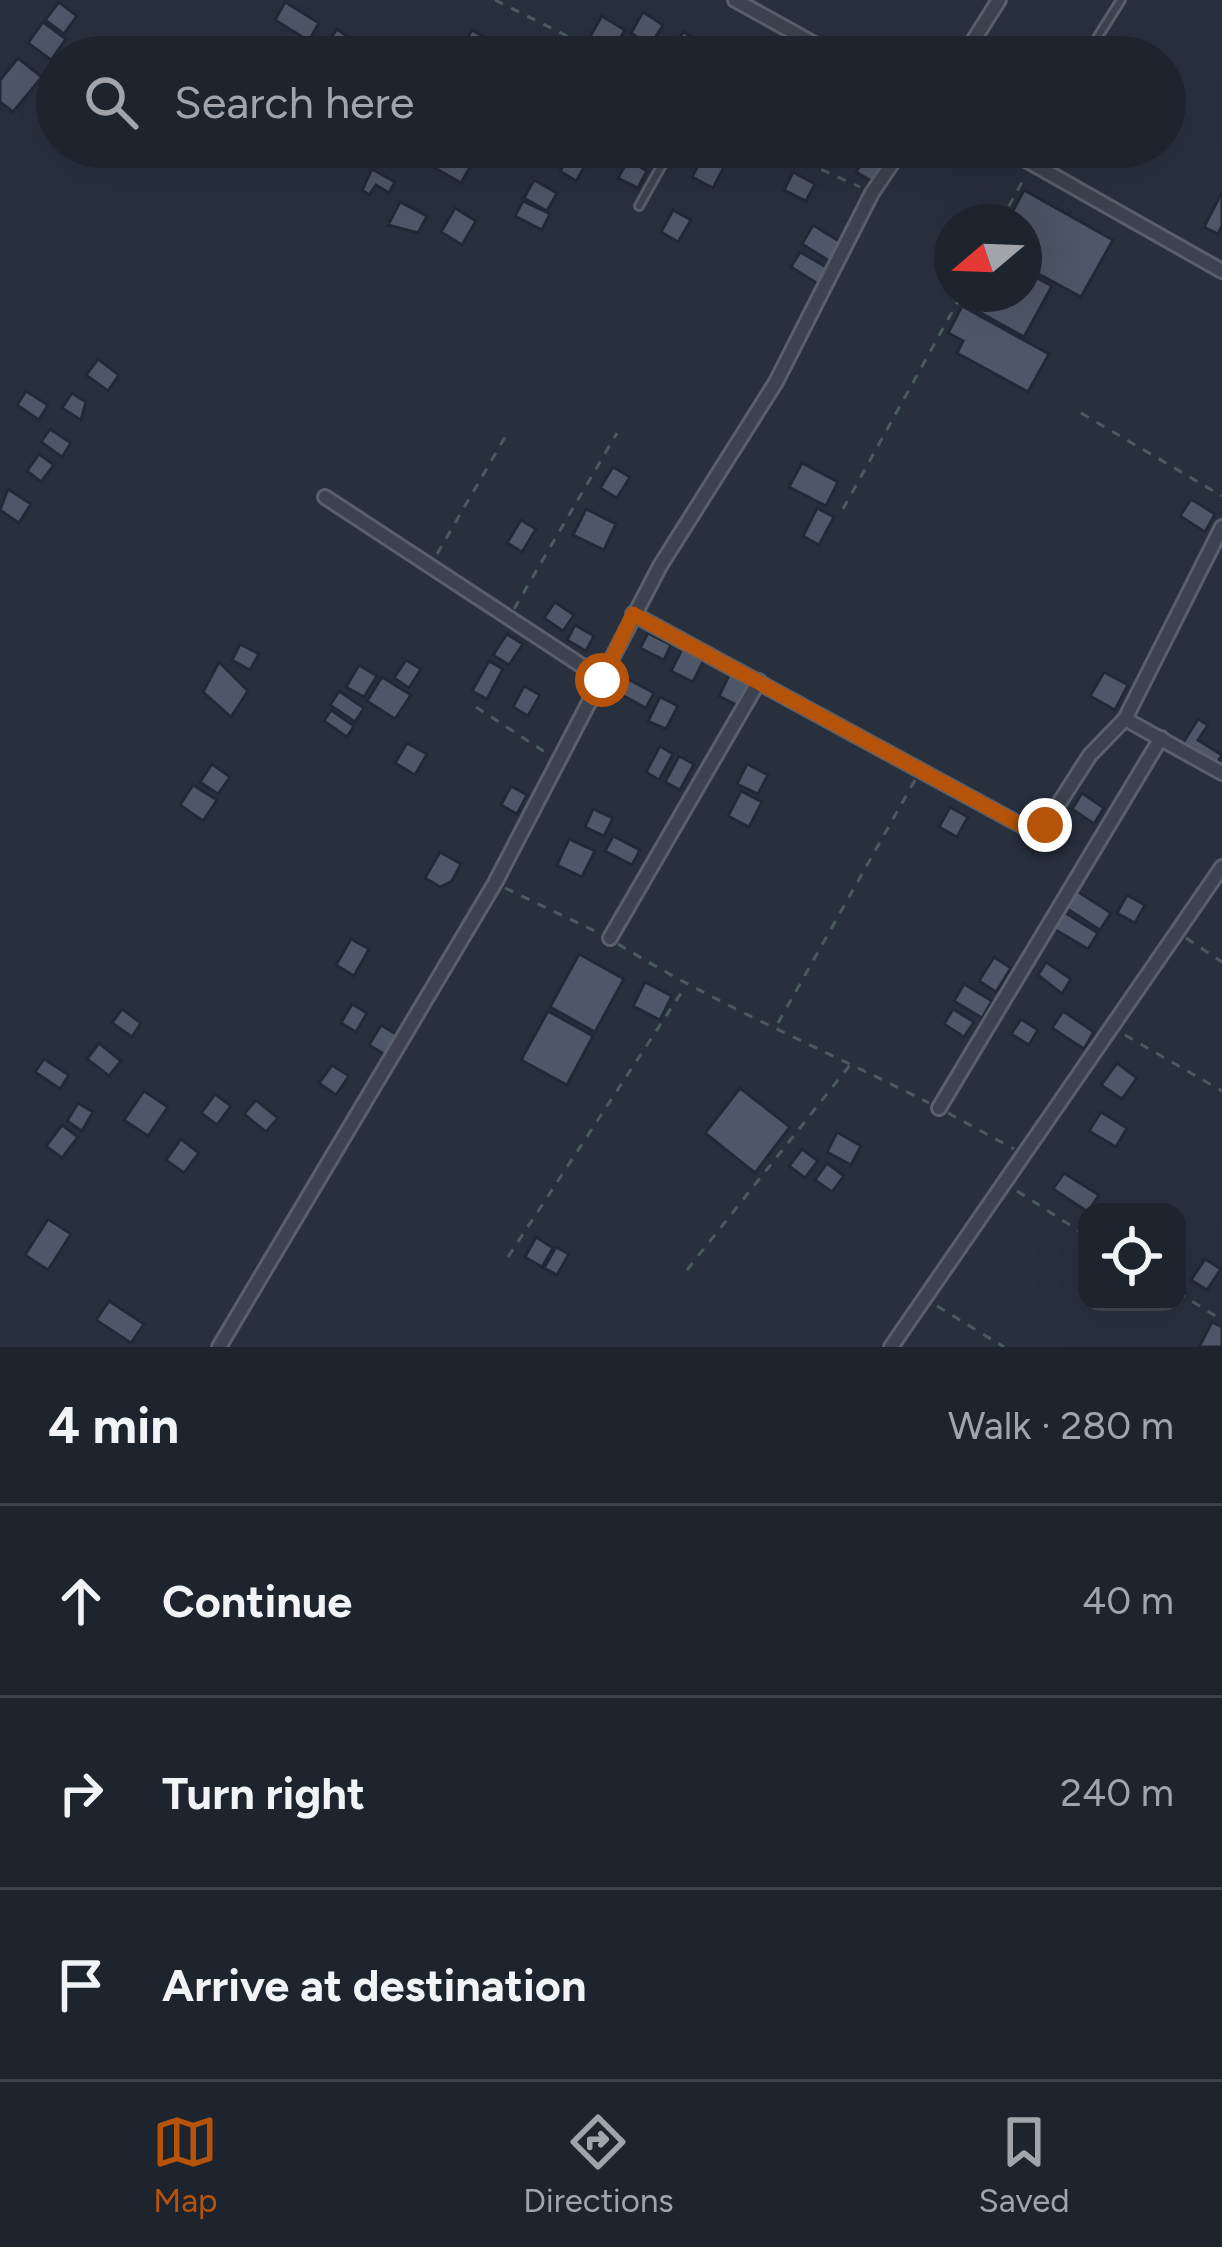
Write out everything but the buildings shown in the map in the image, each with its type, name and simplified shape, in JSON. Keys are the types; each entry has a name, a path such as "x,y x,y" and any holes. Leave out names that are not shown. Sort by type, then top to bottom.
{"street":[{"path":"735,0 800,36"},
{"path":"976,36 999,0"},
{"path":"219,1347 495,883 633,614 776,382 889,168"},
{"path":"1047,168 1222,271"},
{"path":"326,497 602,680"},
{"path":"633,614 1028,829 1045,825 1090,755 1125,719 1222,527"},
{"path":"610,938 759,681"},
{"path":"1125,719 1222,773"},
{"path":"940,1108 1161,738"},
{"path":"891,1347 1222,867"}],"lane":[{"path":"1098,36 1121,0"},
{"path":"639,206 660,168"}],"path":[{"path":"495,0 567,36"},
{"path":"819,168 872,193"},
{"path":"1007,204 1022,168"},
{"path":"843,509 952,312"},
{"path":"1081,413 1222,496"},
{"path":"430,566 508,432"},
{"path":"510,615 617,433"},
{"path":"476,707 560,762"},
{"path":"777,1024 922,768"},
{"path":"495,883 610,938 687,986 777,1024 1026,1155"},
{"path":"1179,933 1222,962"},
{"path":"508,1257 687,986"},
{"path":"1112,1029 1222,1091"},
{"path":"687,1270 852,1063"},
{"path":"1006,1183 1078,1230"},
{"path":"1186,1297 1222,1319"},
{"path":"926,1299 1004,1347"}],"route":[{"path":"602,680 633,614 1028,829 1045,825"}]}
